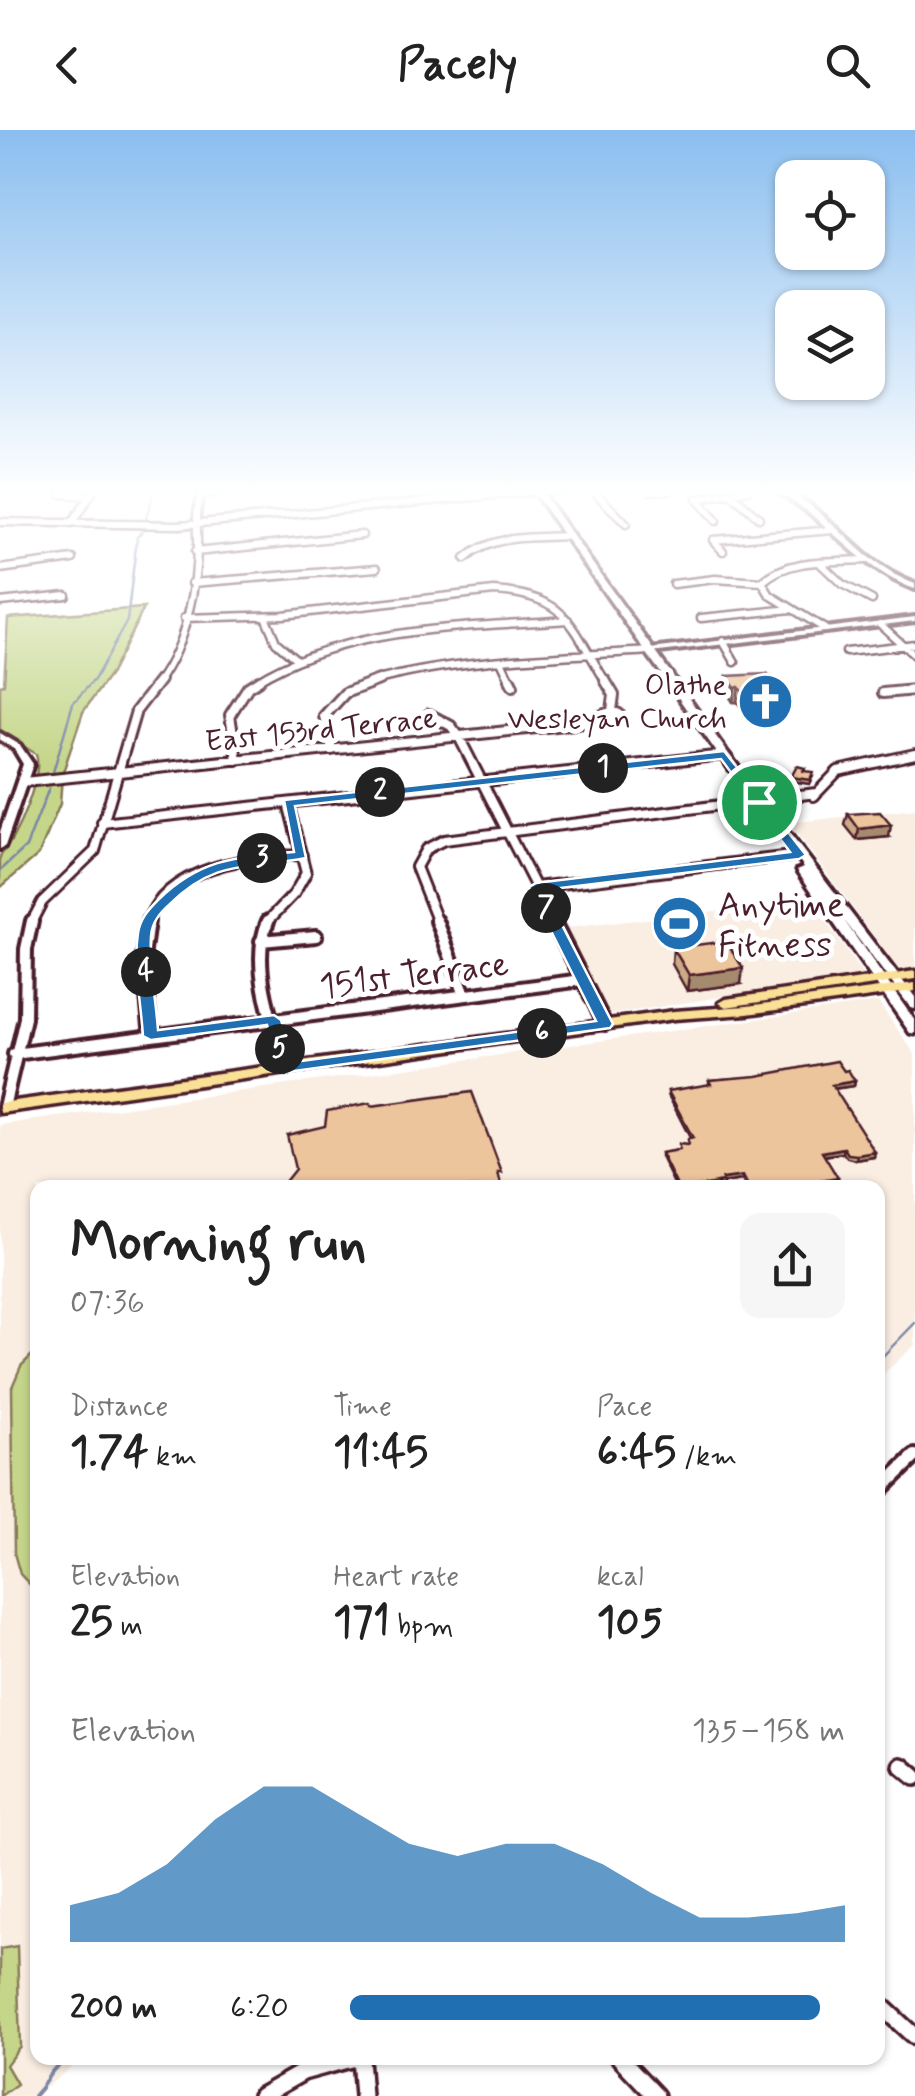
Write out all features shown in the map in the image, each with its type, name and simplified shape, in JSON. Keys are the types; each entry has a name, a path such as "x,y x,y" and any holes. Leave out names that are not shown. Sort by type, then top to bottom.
{"main road":[{"path":"601,582 799,855 799,864 915,1006"},
{"path":"2,1108 605,1024 748,1010 896,985 915,975"},
{"path":"896,985 915,1030"}],"street":[{"path":"2,1108 26,1014 32,918 48,896 90,859 136,710 176,654 192,583 208,582"},
{"path":"674,584 692,582"},
{"path":"758,582 766,592 825,628"},
{"path":"840,582 872,600"},
{"path":"536,596 547,588"},
{"path":"184,618 265,616 494,592 536,596 561,609 591,656"},
{"path":"0,602 66,594"},
{"path":"701,618 792,609"},
{"path":"265,616 270,636 297,660"},
{"path":"332,750 324,716 345,693 408,674 651,651 915,619"},
{"path":"238,760 229,727 236,704 258,678 297,660 360,640 568,620"},
{"path":"880,624 915,656"},
{"path":"724,641 735,662"},
{"path":"846,652 915,644"},
{"name":"East 153rd Terrace","path":"24,782 584,723 616,713 614,694 591,656"},
{"path":"502,663 513,686"},
{"path":"883,692 915,690"},
{"path":"429,714 451,726 459,737 605,1024"},
{"path":"0,846 28,764 24,755 2,739"},
{"path":"102,823 724,755"},
{"path":"465,994 416,862 423,851 440,841 759,802 791,802 816,793 838,771 915,756"},
{"path":"287,1068 274,1020 261,941 264,926 304,881 302,856 288,803"},
{"path":"536,887 799,855"},
{"path":"151,1036 144,934 154,911 186,880 206,869 245,860 302,856"},
{"path":"261,941 316,936"},
{"name":"151st Terrace","path":"14,1054 582,980"},
{"path":"885,1485 915,1456"},
{"path":"885,2009 915,2037"},
{"path":"261,2096 303,2072 330,2065"},
{"path":"358,2065 363,2096"},
{"path":"627,2065 656,2096"}],"shaded area":[{"path":"915,809 915,970 906,971 897,967 789,823"},
{"path":"811,900 863,975 600,1016 557,929"},
{"path":"878,1002 915,1054 915,1345 885,1373 885,1180 30,1180 30,2065 74,2065 36,2096 0,2096 0,1125"}],"green space":[{"path":"144,608 111,673 83,712 62,775 60,804 39,854 0,888 0,856 27,806 37,763 36,754 0,731 0,685 4,684 8,618"},
{"path":"30,1357 30,1585 20,1574 14,1553 12,1387 21,1366"},
{"path":"17,1946 20,2046 6,2065 17,2084 0,2096 0,1949"}],"building":[{"path":"767,674 779,689 755,692 761,700 749,701 727,676"},
{"path":"797,766 813,772 810,780 791,777"},
{"path":"880,812 891,825 859,829 848,814"},
{"path":"726,941 743,968 689,975 673,948"},
{"path":"837,1061 855,1081 832,1085 875,1152 848,1154 844,1148 822,1152 838,1178 826,1180 745,1180 743,1176 674,1180 661,1153 679,1150 679,1144 688,1145 688,1139 693,1138 668,1091 711,1084 709,1080 757,1076"},
{"path":"472,1092 502,1173 498,1173 500,1180 286,1180 295,1169 287,1135 325,1126 327,1111 370,1103 371,1106"}],"waterway":[{"path":"53,772 73,703 94,680 127,621 132,582"},
{"path":"0,871 26,847 49,788"},
{"path":"885,1354 915,1323"},
{"path":"34,2096 59,2065"}],"place":[{"name":"Olathe Wesleyan Church","path":"766,701"},
{"name":"Anytime Fitness","path":"679,924"}],"route":[{"path":"724,755 759,802 799,855 536,887 605,1024 287,1068 274,1020 151,1036 144,934 150,916 186,880 206,869 245,860 302,856 288,803 724,755"}]}
